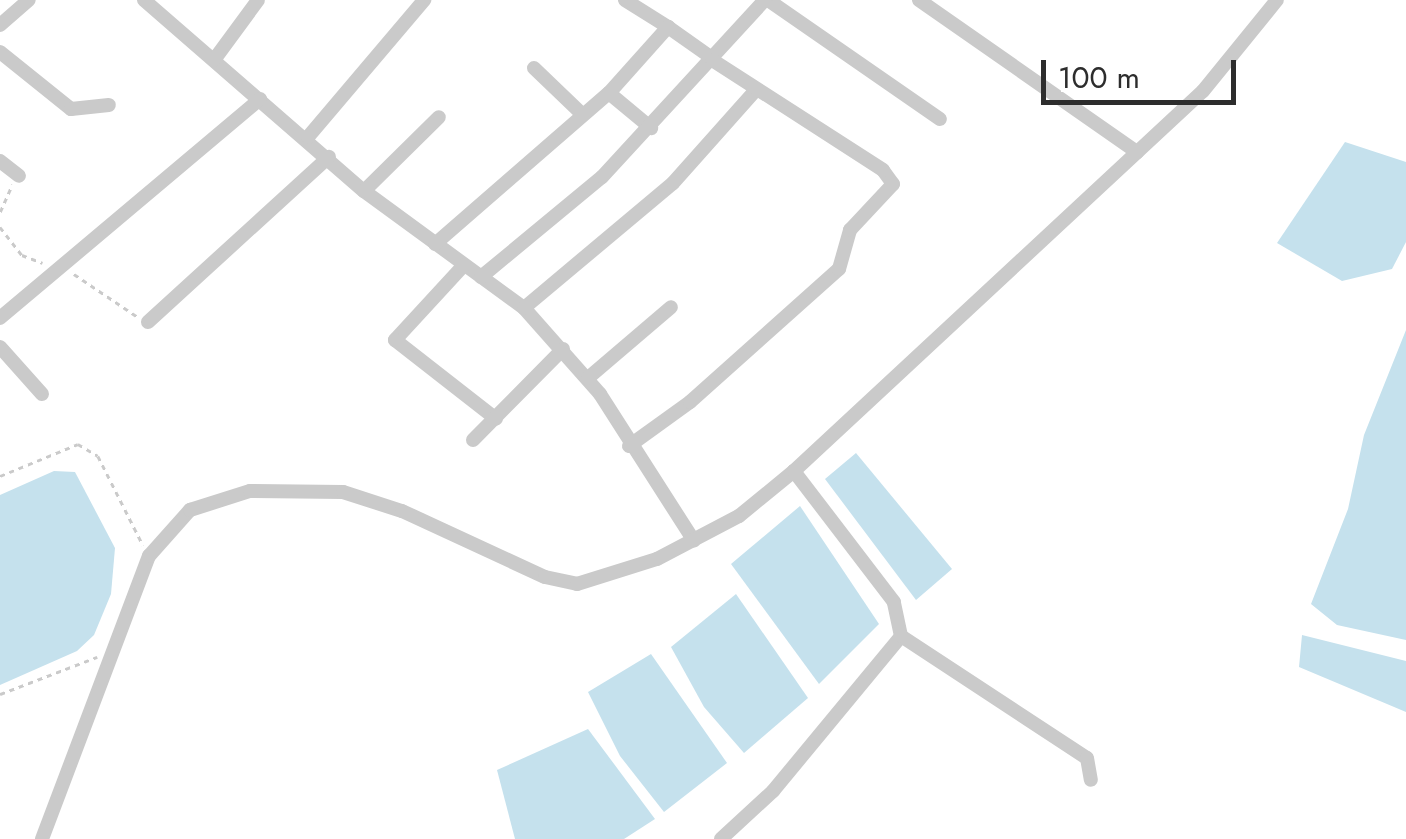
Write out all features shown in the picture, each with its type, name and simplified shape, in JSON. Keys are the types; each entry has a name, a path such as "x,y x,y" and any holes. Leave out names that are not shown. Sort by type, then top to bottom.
{"street":[{"path":"0,25 29,0"},
{"path":"214,60 258,0"},
{"path":"308,137 424,0"},
{"path":"625,0 756,90 883,170 893,184 850,230 839,268 690,402 629,446"},
{"path":"482,278 651,128 767,0 940,119"},
{"path":"919,0 1137,152"},
{"path":"42,839 117,650 148,556 178,520 214,499 295,489 376,501 544,577 578,584 694,541 739,516 794,471 1203,91 1277,0"},
{"path":"150,2 308,137 364,191 524,308 588,378 694,541"},
{"path":"435,244 608,94 668,28"},
{"path":"0,52 70,109 109,104"},
{"path":"534,68 582,113"},
{"path":"524,308 674,182 756,90"},
{"path":"608,94 651,128"},
{"path":"0,318 260,99"},
{"path":"364,191 439,116"},
{"path":"148,322 329,157"},
{"path":"0,161 19,176"},
{"path":"464,265 395,340 496,419"},
{"path":"588,378 671,307"},
{"path":"0,347 42,394"},
{"path":"473,440 564,349"},
{"path":"794,471 894,602 901,636 1086,758 1091,780"},
{"path":"721,839 772,792 901,636"}],"path":[{"path":"0,212 19,176"},
{"path":"0,476 78,444 98,456 148,556"},
{"path":"0,694 117,650"}],"water":[{"path":"1345,142 1406,162 1406,242 1392,269 1342,281 1277,243"},
{"path":"1406,330 1406,640 1337,625 1311,604 1348,509 1364,435"},
{"path":"856,453 952,569 916,600 825,479"},
{"path":"54,471 75,472 115,548 111,594 94,635 77,651 0,685 0,495"},
{"path":"800,506 879,624 819,684 731,564"},
{"path":"736,594 808,698 744,753 704,707 671,647"},
{"path":"1302,635 1406,661 1406,712 1299,667"},
{"path":"651,654 727,763 664,812 620,756 588,692"},
{"path":"588,729 655,819 624,839 515,839 497,770"}]}
